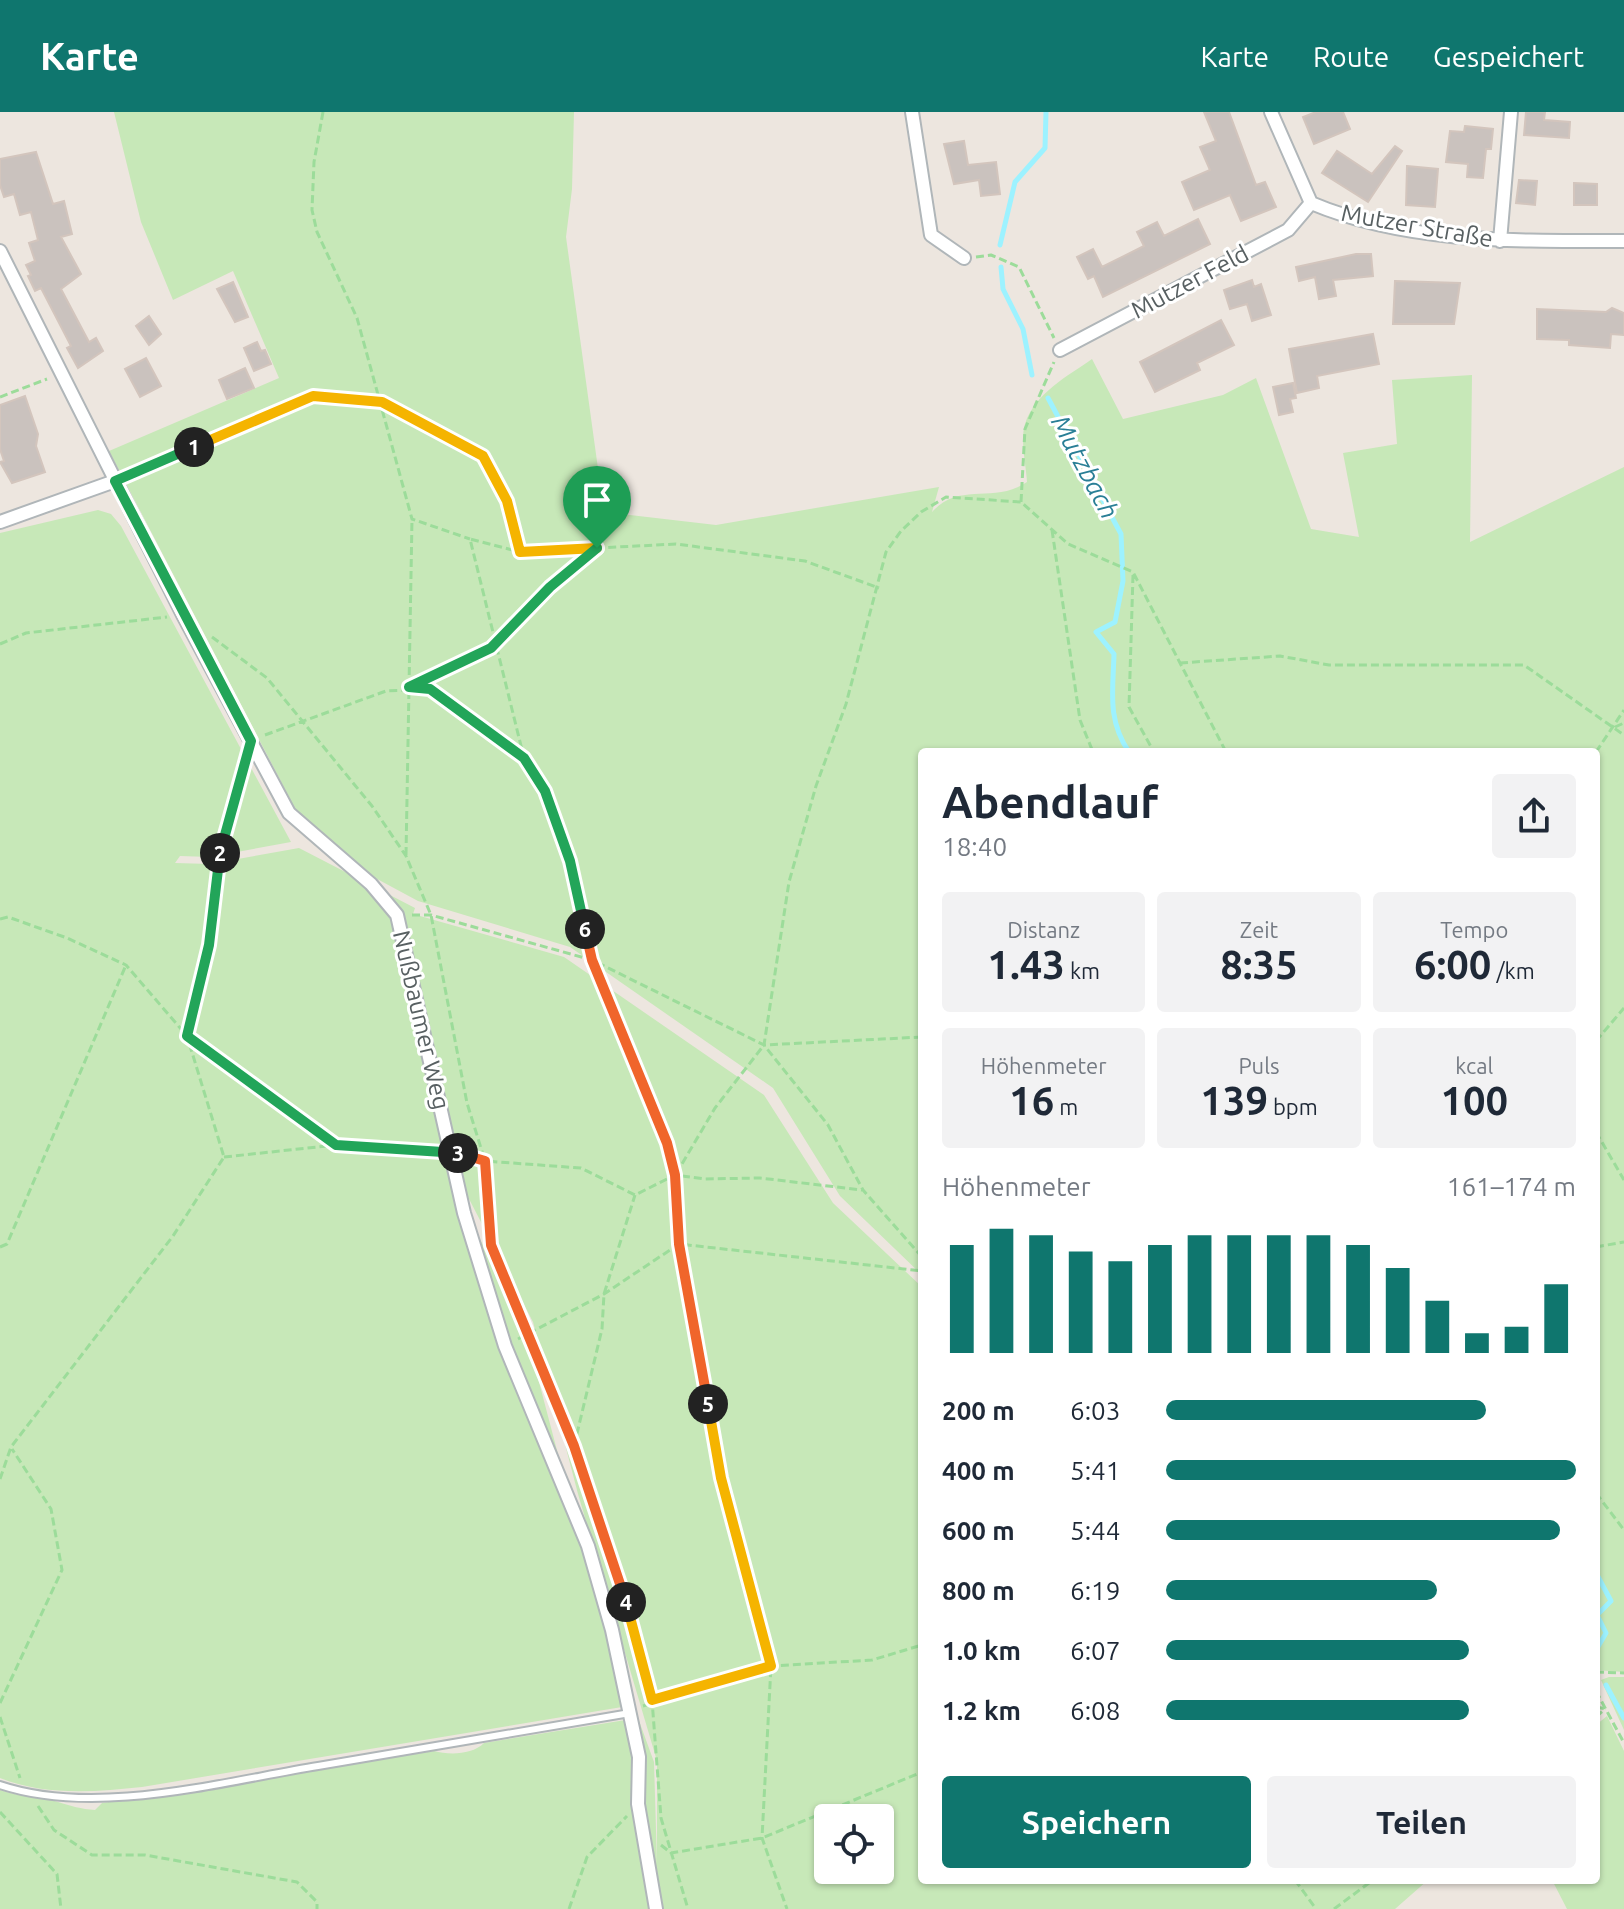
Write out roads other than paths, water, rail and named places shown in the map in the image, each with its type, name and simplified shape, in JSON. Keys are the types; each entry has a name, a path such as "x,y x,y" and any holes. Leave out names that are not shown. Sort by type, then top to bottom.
{"street":[{"path":"912,112 931,235 964,258"},
{"name":"Mutzer Straße","path":"1271,112 1311,203 1337,214 1401,228 1500,241 1624,241"},
{"path":"1500,241 1511,112"},
{"name":"Mutzer Feld","path":"1060,350 1288,230 1311,203"},
{"path":"0,251 5,272 62,374 115,481 0,522"},
{"name":"Nußbaumer Weg","path":"115,481 289,813 371,884 397,915 464,1213 505,1346 588,1546 612,1630 639,1757 638,1804 656,1909"}],"lane":[{"path":"0,1785 25,1793 86,1799 170,1790 630,1713"}],"waterway":[{"name":"Mutzbach","path":"1000,245 1015,182 1045,148 1046,112"},
{"name":"Mutzbach","path":"1001,267 1003,289 1023,329 1032,375"},
{"name":"Mutzbach","path":"1048,398 1121,534 1123,581 1115,622 1096,632 1114,654 1114,717 1127,748"},
{"name":"Mutzbach","path":"1600,1580 1611,1601 1600,1612"},
{"name":"Mutzbach","path":"1600,1621 1606,1633 1600,1643"},
{"name":"Mutzbach","path":"1606,1685 1624,1718"}]}
